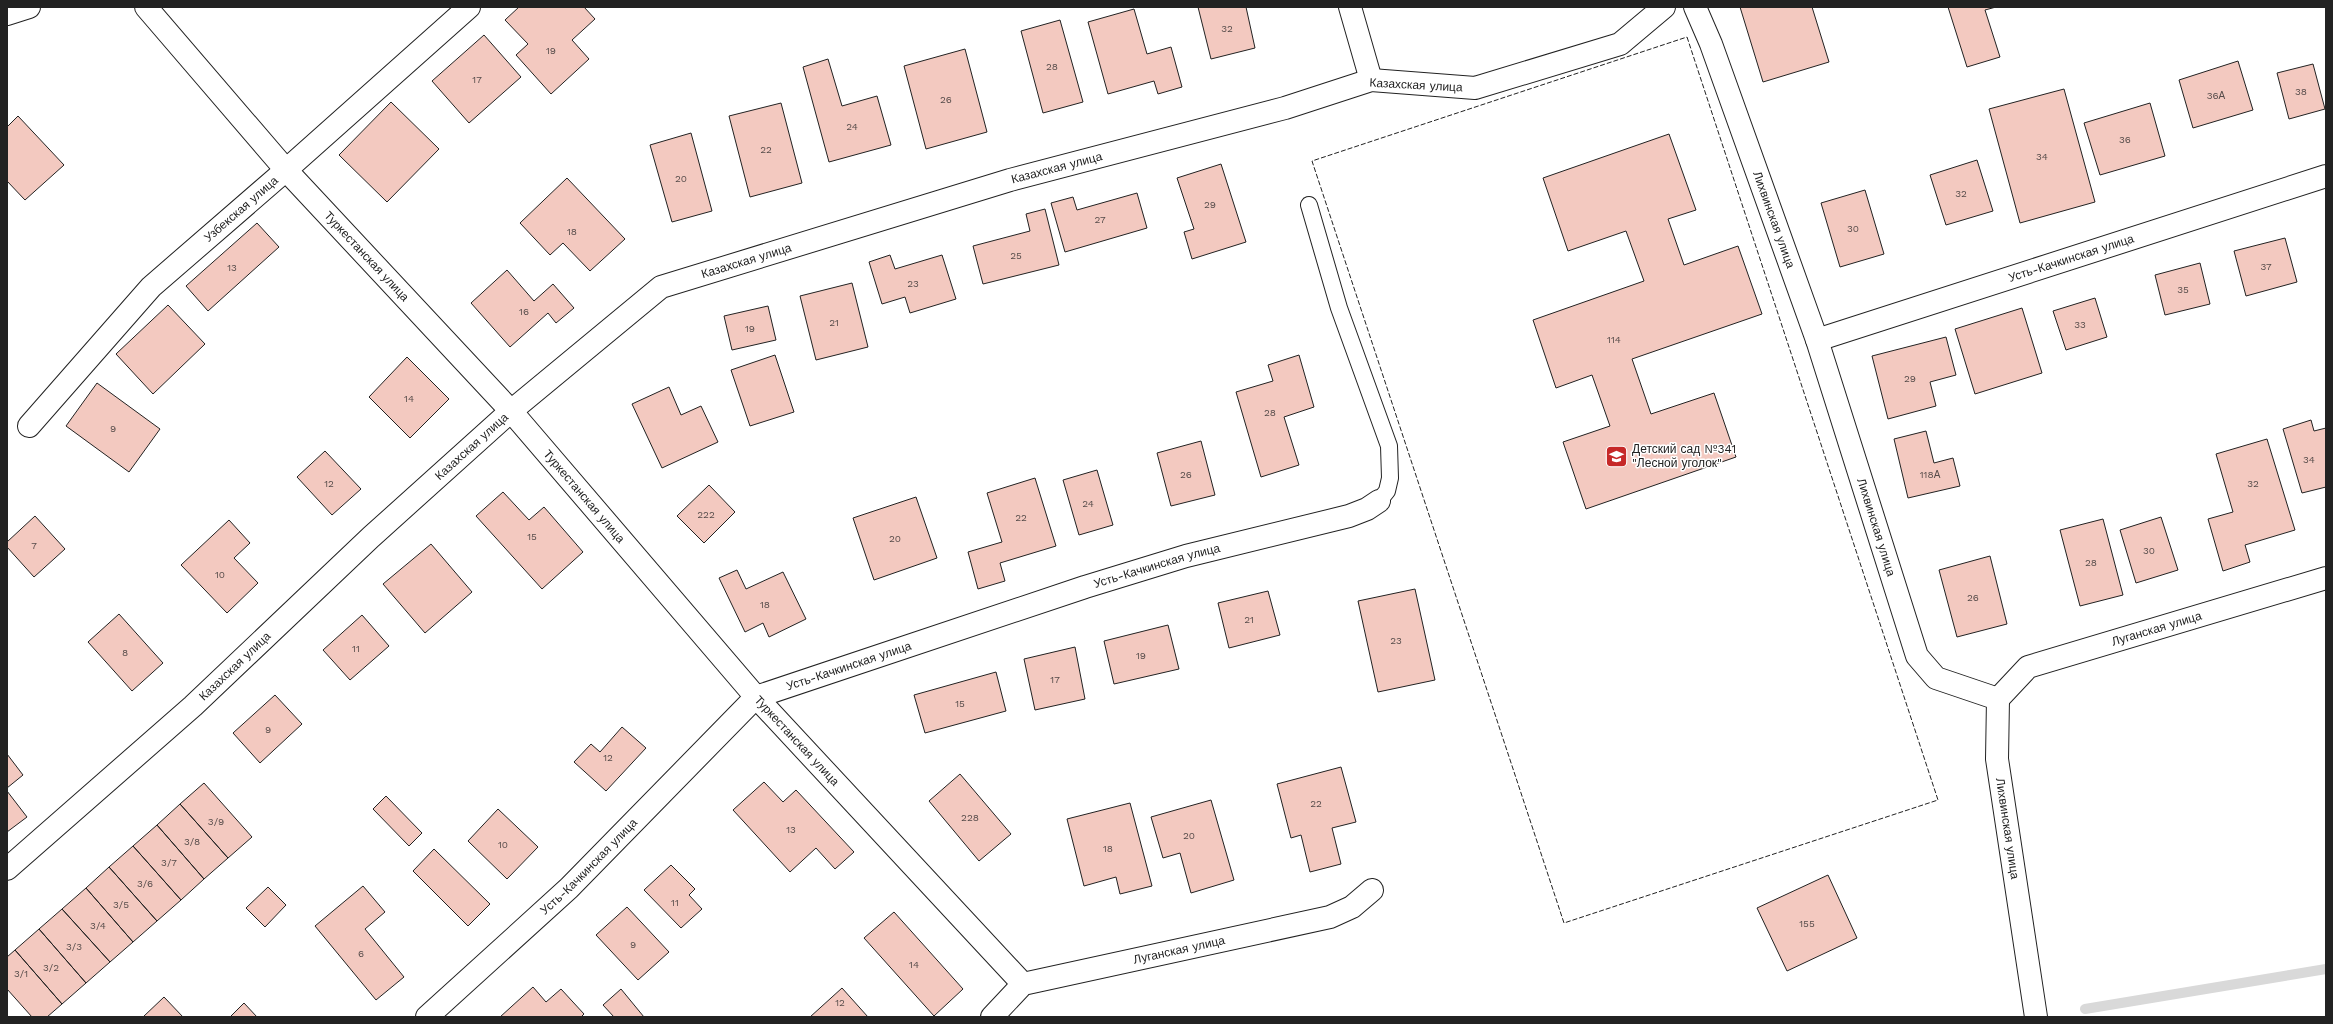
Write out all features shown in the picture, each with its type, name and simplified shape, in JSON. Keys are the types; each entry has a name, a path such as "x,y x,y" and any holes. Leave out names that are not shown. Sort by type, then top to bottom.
{"street":[{"path":"7,14 28,7"},
{"name":"Туркестанская улица","path":"146,7 286,170 511,411 756,697 1023,984"},
{"name":"Узбекская улица","path":"28,426 150,287 286,170 468,7"},
{"path":"1350,7 1371,80"},
{"name":"Казахская улица","path":"7,869 193,706 371,537 511,411 661,287 1010,180 1285,108 1371,80 1475,88 1620,44 1664,7"},
{"name":"Лихвинская улица","path":"1695,7 1711,44 1817,340 1917,656 1936,678 1998,699 1997,759 2036,1017"},
{"name":"Усть-Качкинская улица","path":"1817,340 2326,176"},
{"name":"Усть-Качкинская улица","path":"427,1017 569,888 756,697 1085,587 1186,556 1349,516 1367,509 1379,501"},
{"name":"Луганская улица","path":"1998,699 2028,667 2326,578"},
{"name":"Луганская улица","path":"1023,984 1330,917 1352,907 1372,890"},
{"path":"992,1017 1023,984"}],"lane":[{"path":"1309,205 1338,308 1389,446 1390,478 1387,491 1379,501"}],"building":[{"path":"519,7 584,7 595,19 572,40 589,59 551,94 516,55 528,44 505,20"},
{"path":"1198,7 1246,7 1255,48 1211,59"},
{"path":"1740,7 1812,7 1829,62 1763,82"},
{"path":"1948,7 1996,7 1985,10 2000,57 1967,67"},
{"path":"1134,9 1147,54 1171,47 1182,87 1158,94 1154,81 1108,94 1088,22"},
{"path":"1060,20 1083,102 1043,113 1021,31"},
{"path":"484,35 521,77 469,123 432,81"},
{"path":"965,49 987,132 926,149 904,66"},
{"path":"828,59 842,106 877,96 891,145 829,162 803,67"},
{"path":"2238,61 2253,110 2193,128 2179,80"},
{"path":"2313,64 2325,109 2289,119 2277,73"},
{"path":"2064,89 2095,202 2020,223 1989,109"},
{"path":"391,102 439,149 387,202 339,155"},
{"path":"781,103 802,183 750,197 729,116"},
{"path":"2150,103 2165,156 2100,175 2084,123"},
{"path":"18,116 64,165 25,200 7,181 7,127"},
{"path":"691,133 712,211 672,222 650,145"},
{"path":"1669,134 1696,210 1668,219 1684,265 1738,246 1762,314 1632,359 1651,414 1714,393 1736,457 1586,509 1563,442 1610,426 1592,375 1556,388 1533,320 1644,281 1626,231 1568,251 1543,178"},
{"path":"1977,160 1993,211 1946,225 1930,175"},
{"path":"1221,164 1246,242 1192,259 1184,232 1194,229 1177,178"},
{"path":"567,178 625,239 590,271 563,243 550,255 520,223"},
{"path":"1865,190 1884,254 1840,267 1821,203"},
{"path":"1137,193 1147,228 1065,252 1051,203 1073,197 1077,210"},
{"path":"1045,209 1059,265 983,284 973,246 1030,231 1026,214"},
{"path":"257,223 279,247 208,311 186,286"},
{"path":"2285,238 2297,282 2246,296 2234,251"},
{"path":"890,255 895,269 942,255 956,299 910,313 905,297 882,304 869,262"},
{"path":"2200,263 2210,304 2165,315 2155,275"},
{"path":"507,270 534,301 553,284 574,308 556,323 548,313 510,347 471,303"},
{"path":"852,283 868,347 816,360 800,296"},
{"path":"2095,298 2107,337 2066,350 2053,311"},
{"path":"168,305 205,344 153,394 116,354"},
{"path":"768,306 776,340 732,350 724,316"},
{"path":"2022,308 2042,373 1975,394 1955,329"},
{"path":"1946,337 1956,375 1930,382 1936,406 1888,419 1872,356"},
{"path":"775,355 794,412 750,426 731,370"},
{"path":"1299,355 1314,407 1284,417 1299,465 1261,477 1236,392 1273,381 1268,365"},
{"path":"407,357 449,399 410,438 369,397"},
{"path":"97,383 160,429 129,472 66,426"},
{"path":"669,387 681,415 701,406 718,442 662,468 632,404"},
{"path":"2311,420 2314,431 2326,428 2326,487 2302,493 2283,429"},
{"path":"1926,431 1934,463 1953,458 1960,486 1908,498 1894,439"},
{"path":"2267,439 2295,530 2245,545 2250,562 2223,571 2208,519 2233,512 2216,454"},
{"path":"1201,441 1215,495 1171,506 1157,453"},
{"path":"325,451 361,489 332,515 297,477"},
{"path":"1097,470 1113,525 1079,535 1063,480"},
{"path":"1035,478 1056,546 1000,563 1005,581 978,589 968,552 1002,542 987,493"},
{"path":"709,485 735,512 704,543 677,516"},
{"path":"503,492 529,520 544,507 583,552 542,589 476,516"},
{"path":"916,497 937,558 874,580 853,518"},
{"path":"35,516 65,549 34,577 7,547 7,542"},
{"path":"2161,517 2178,570 2136,583 2120,530"},
{"path":"2103,519 2123,595 2080,606 2060,530"},
{"path":"229,520 250,543 234,558 258,583 227,613 181,565"},
{"path":"431,544 472,592 425,633 383,584"},
{"path":"1990,556 2007,624 1957,637 1939,570"},
{"path":"737,570 746,589 783,572 806,619 769,637 763,623 745,632 719,578"},
{"path":"1415,589 1435,680 1378,692 1358,601"},
{"path":"1268,591 1280,635 1229,648 1218,603"},
{"path":"119,614 163,663 132,691 88,642"},
{"path":"362,615 389,646 350,680 323,650"},
{"path":"1168,625 1179,669 1114,684 1104,641"},
{"path":"1075,647 1085,699 1035,710 1024,659"},
{"path":"996,672 1006,711 925,733 914,695"},
{"path":"275,695 302,724 260,763 233,733"},
{"path":"622,727 646,748 606,791 574,762 591,744 600,752"},
{"path":"7,754 23,775 7,788"},
{"path":"1341,767 1356,822 1332,828 1341,864 1310,872 1301,835 1291,838 1277,784"},
{"path":"960,774 1011,834 979,861 929,801"},
{"path":"764,782 783,802 796,790 854,852 835,869 816,848 790,872 733,810"},
{"path":"204,783 252,837 228,858 180,804"},
{"path":"7,791 27,817 7,832"},
{"path":"386,796 422,833 409,846 373,809"},
{"path":"1211,800 1234,880 1191,893 1180,853 1163,858 1151,817"},
{"path":"1130,803 1152,886 1120,894 1116,877 1084,886 1067,819"},
{"path":"180,804 228,858 204,879 157,825"},
{"path":"498,809 538,847 507,879 468,841"},
{"path":"157,825 204,879 181,900 133,846"},
{"path":"133,846 181,900 157,921 109,867"},
{"path":"434,849 490,904 468,926 413,871"},
{"path":"671,865 695,889 689,895 702,909 681,928 644,890"},
{"path":"109,867 157,921 133,942 86,888"},
{"path":"1828,875 1857,938 1787,971 1757,908"},
{"path":"363,886 385,912 365,929 404,977 376,1000 315,926"},
{"path":"268,887 286,905 265,927 246,908"},
{"path":"86,888 133,942 110,962 62,909"},
{"path":"627,907 669,952 638,980 596,935"},
{"path":"62,909 110,962 86,983 39,929"},
{"path":"894,912 963,989 934,1016 864,938"},
{"path":"39,929 86,983 62,1004 15,950"},
{"path":"15,950 62,1004 47,1017 32,1017 7,989 7,957"},
{"path":"533,987 546,1002 561,989 584,1014 581,1017 500,1017"},
{"path":"842,988 868,1017 810,1017"},
{"path":"621,989 644,1017 614,1017 603,1005"},
{"path":"164,997 183,1017 143,1017"},
{"path":"244,1003 257,1017 230,1017"}],"waterway":[{"path":"2085,1009 2326,969"}],"fence":[{"path":"1687,37 1938,800 1564,923 1312,161 1687,37"}],"place":[{"name":"Детский сад №341 \"Лесной уголок\"","path":"1617,456"}]}
